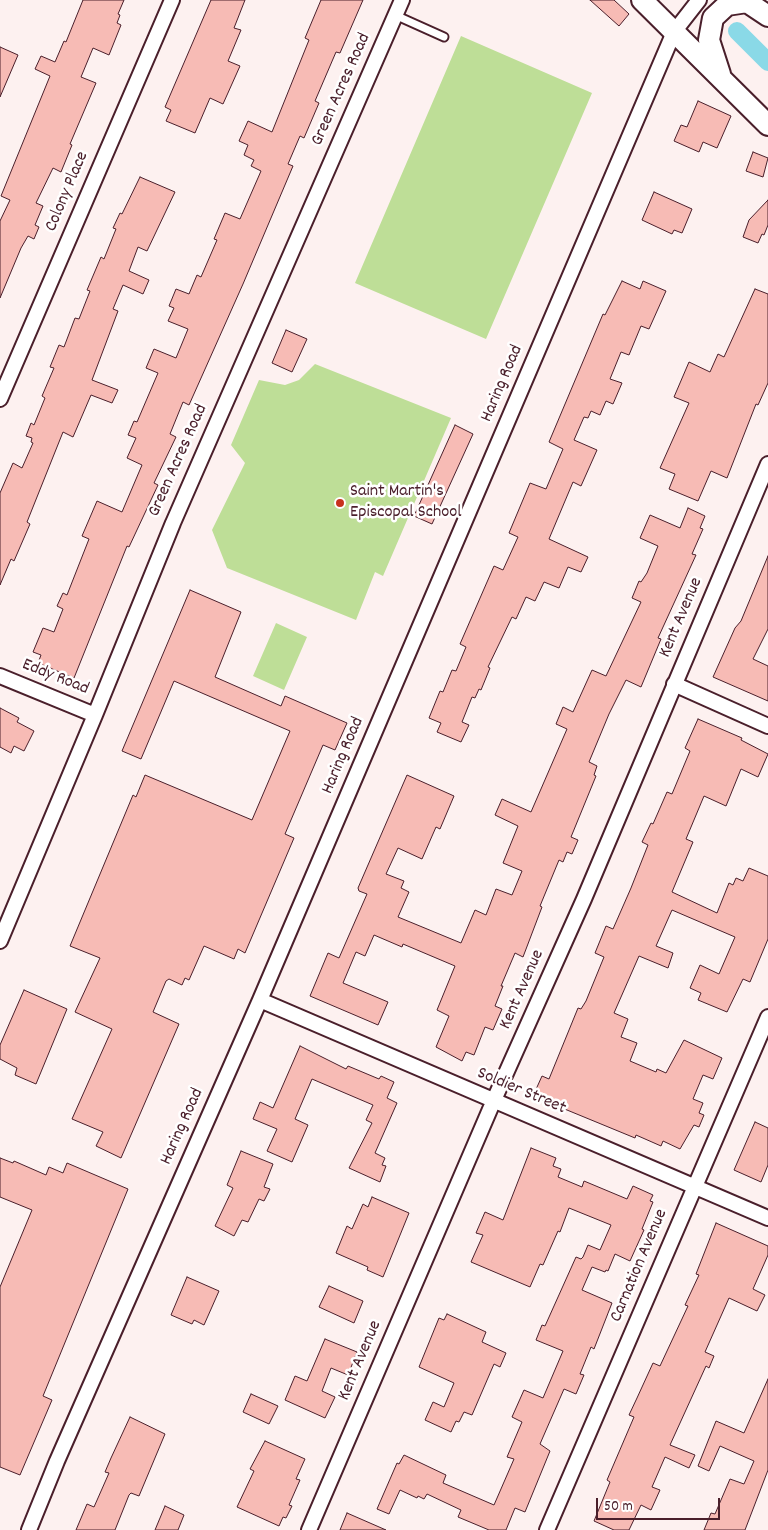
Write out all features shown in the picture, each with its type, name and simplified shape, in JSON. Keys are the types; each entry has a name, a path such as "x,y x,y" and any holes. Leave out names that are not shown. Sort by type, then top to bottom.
{"main road":[{"path":"642,0 768,125"},
{"path":"754,0 768,15"},
{"path":"726,84 717,69 710,40 712,18 727,4 747,2 768,15"}],"street":[{"name":"Colony Place","path":"0,398 172,0"},
{"name":"Green Acres Road","path":"0,941 95,715 176,514 402,0"},
{"name":"Haring Road","path":"29,1530 57,1461 260,1000 674,32 699,0"},
{"name":"Kent Avenue","path":"308,1530 494,1100 584,899 768,464"},
{"name":"Eddy Road","path":"0,676 95,715"},
{"path":"674,684 768,726"},
{"name":"Soldier Street","path":"260,1000 768,1218"},
{"name":"Carnation Avenue","path":"547,1530 768,1017"}],"lane":[{"path":"395,15 444,37"}],"green space":[{"path":"461,36 592,93 486,339 355,283"},
{"path":"315,364 451,418 383,576 375,572 356,620 227,568 212,530 245,463 231,445 259,380 285,385 299,380"},
{"path":"276,623 307,637 284,690 253,676"}],"building":[{"path":"83,0 124,0 118,14 120,15 117,23 121,25 109,55 93,48 81,77 96,83 70,144 72,145 61,172 53,168 36,203 43,206 35,225 39,227 34,239 28,236 21,248 0,298 0,221 10,200 1,196 50,76 35,69 41,56 55,62 64,41 66,42"},
{"path":"211,0 245,0 234,28 241,30 228,61 240,66 223,104 210,98 195,133 166,121 171,110 165,107"},
{"path":"321,0 363,0 340,53 336,52 315,101 319,103 304,138 300,136 288,164 293,166 189,405 183,402 170,434 176,437 154,483 158,485 129,547 127,546 74,678 38,663 41,655 33,652 43,628 54,632 63,609 57,606 63,593 67,595 89,539 82,536 97,501 122,512 142,465 127,458 136,438 128,435 134,421 137,422 158,373 146,368 154,349 176,358 188,329 168,321 174,308 169,306 176,289 189,294 197,275 201,277 217,240 214,239 225,213 240,219 261,171 251,166 254,160 244,155 248,145 239,141 248,121 272,132 309,40 305,38"},
{"path":"590,0 614,0 629,14 619,26"},
{"path":"0,47 18,55 0,97"},
{"path":"698,101 731,116 717,148 703,142 699,152 674,141 681,125 687,127"},
{"path":"753,152 768,158 763,177 746,171"},
{"path":"140,177 175,192 147,251 138,247 129,271 149,280 143,294 123,285 113,309 118,311 92,380 118,390 112,403 91,395 73,437 63,432 27,522 30,524 14,561 11,559 0,585 0,493 13,463 22,468 33,443 31,442 32,438 26,436 31,423 34,425 45,398 42,396 54,368 50,367 59,345 64,347 75,318 79,319 90,291 87,290 101,257 104,259 116,229 113,228"},
{"path":"654,192 692,209 682,233 674,230 672,234 642,220"},
{"path":"768,200 768,225 764,235 762,234 758,243 743,237 749,220"},
{"path":"622,281 640,289 643,281 666,291 649,329 641,326 629,355 621,352 610,379 622,383 613,404 606,401 600,415 591,411 588,418 584,417 574,440 597,450 581,486 573,482 549,539 588,557 581,572 568,567 559,588 544,582 535,601 526,597 516,619 512,617 488,667 490,668 481,690 479,689 475,698 472,697 462,722 469,725 461,742 437,732 441,723 429,718 440,691 443,692 452,670 456,671 466,647 460,644 494,566 503,570 518,537 509,533 530,483 546,489 563,449 549,442 603,314 605,315"},
{"path":"755,289 768,294 768,383 758,405 756,404 727,478 711,471 698,501 669,489 675,474 660,468 689,403 674,397 689,362 710,372 718,354 724,357"},
{"path":"286,330 307,339 292,372 272,363"},
{"path":"455,425 473,434 432,524 414,516"},
{"path":"688,508 705,516 700,528 703,529 692,554 696,555 658,638 661,639 641,687 626,680 609,714 589,762 597,766 594,775 596,776 571,837 578,840 572,854 567,852 563,862 559,860 540,906 542,907 523,957 515,953 501,986 503,986 495,1006 502,1009 493,1030 485,1027 474,1055 466,1052 462,1061 436,1047 449,1016 437,1010 455,966 403,944 402,947 374,935 365,956 356,952 343,983 388,1002 378,1025 310,996 328,953 339,958 367,894 359,891 358,888 407,775 454,796 440,829 436,827 422,859 398,848 386,874 404,881 401,888 409,892 398,917 461,943 475,910 486,915 496,889 512,895 522,871 503,863 518,826 495,815 502,799 531,812 567,729 556,724 563,707 573,712 592,670 606,676 641,602 632,598 639,581 641,582 647,573 658,546 640,538 650,515 680,528"},
{"path":"768,556 768,629 753,659 768,666 768,701 713,677 735,628 741,621"},
{"path":"190,590 241,612 215,677 281,706 285,696 347,723 335,750 323,745 285,834 294,838 245,953 238,949 234,959 204,946 189,980 185,978 182,985 169,979 166,981 153,1012 179,1024 121,1158 96,1146 103,1132 72,1119 112,1029 75,1012 100,958 70,946 133,795 136,797 145,775 252,820 290,731 174,681 141,759 122,751"},
{"path":"0,708 19,718 17,722 34,731 24,751 14,746 11,753 0,747"},
{"path":"698,719 742,738 741,740 768,754 758,777 741,769 726,806 704,796 686,839 693,842 672,892 717,913 729,883 733,885 736,878 743,881 749,868 768,876 768,939 750,982 743,979 727,1012 698,1000 701,993 690,988 700,965 719,974 735,937 672,910 656,946 673,953 668,968 639,956 614,1013 628,1019 621,1037 637,1043 630,1061 656,1072 657,1069 666,1073 684,1040 722,1058 713,1079 703,1075 693,1099 703,1103 699,1113 704,1115 699,1127 694,1125 680,1149 663,1141 661,1146 636,1135 635,1138 533,1096 542,1076 549,1079 578,1008 581,1009 586,1001 604,957 595,953 606,926 613,929 648,845 642,842 651,823 653,824 667,792 672,794 690,751 685,748"},
{"path":"24,990 67,1009 36,1084 15,1075 17,1068 0,1059 0,1045"},
{"path":"300,1046 346,1069 348,1066 379,1079 381,1076 394,1082 387,1098 397,1103 375,1153 385,1158 382,1165 386,1166 380,1182 349,1168 372,1123 366,1120 373,1105 312,1079 295,1119 308,1125 292,1162 267,1151 277,1129 253,1119 260,1102 273,1108"},
{"path":"755,1122 768,1128 768,1165 761,1182 734,1170"},
{"path":"531,1148 556,1158 553,1166 561,1169 558,1177 582,1187 584,1181 627,1199 633,1186 653,1195 650,1201 653,1202 642,1229 644,1230 630,1261 615,1254 608,1271 606,1270 605,1272 592,1267 582,1290 612,1303 594,1349 591,1347 580,1374 584,1375 576,1394 564,1389 540,1444 550,1451 525,1512 515,1508 506,1530 489,1530 458,1517 461,1510 427,1494 424,1499 418,1496 417,1498 400,1490 389,1514 377,1509 397,1463 399,1464 404,1455 446,1475 443,1483 494,1505 514,1459 507,1457 522,1422 512,1417 524,1390 543,1398 563,1351 536,1340 542,1325 545,1326 576,1257 581,1259 583,1257 588,1245 600,1250 611,1225 569,1208 560,1232 558,1231 543,1265 540,1264 530,1287 471,1262 483,1235 476,1233 485,1212 503,1220"},
{"path":"241,1151 273,1164 264,1187 270,1189 264,1201 259,1199 248,1222 242,1220 234,1236 215,1226 233,1188 227,1185"},
{"path":"0,1158 13,1163 14,1161 46,1175 49,1167 63,1173 67,1163 128,1189 43,1396 52,1400 20,1475 0,1467 0,1287 32,1210 0,1197"},
{"path":"372,1197 409,1213 383,1277 367,1270 368,1267 336,1253 347,1226 352,1229 363,1204 368,1207"},
{"path":"716,1223 768,1246 768,1255 753,1289 765,1295 757,1311 729,1298 705,1352 714,1356 709,1368 706,1366 670,1445 695,1455 689,1468 665,1457 652,1487 660,1490 651,1510 641,1505 629,1530 614,1530 594,1521 610,1482 607,1480 634,1417 629,1415 653,1363 660,1366 688,1306 685,1305 699,1275 696,1274"},
{"path":"187,1277 219,1291 204,1325 194,1320 192,1324 171,1315"},
{"path":"329,1286 363,1301 354,1323 319,1307"},
{"path":"447,1314 486,1332 482,1342 506,1353 500,1367 494,1364 472,1415 464,1412 459,1422 456,1421 451,1432 425,1420 433,1402 444,1407 454,1383 419,1367 439,1318 444,1320"},
{"path":"325,1339 357,1352 348,1375 331,1368 322,1391 335,1397 325,1418 285,1400 295,1376 307,1381"},
{"path":"768,1379 768,1470 745,1530 704,1530 711,1513 715,1514 730,1479 744,1484 754,1461 720,1446 709,1471 698,1466 716,1421 744,1433"},
{"path":"251,1394 278,1406 269,1424 243,1412"},
{"path":"130,1417 165,1434 139,1496 131,1493 129,1495 115,1530 76,1530 87,1504 94,1507 109,1473 105,1472"},
{"path":"265,1441 305,1459 296,1479 300,1480 289,1505 292,1506 286,1518 283,1517 279,1526 237,1507 254,1471 250,1469"},
{"path":"165,1506 184,1515 178,1530 155,1530"},
{"path":"347,1513 386,1530 340,1530"}],"waterway":[{"path":"737,31 768,62"}],"place":[{"name":"Saint Martin's Episcopal School","path":"340,503"}]}
